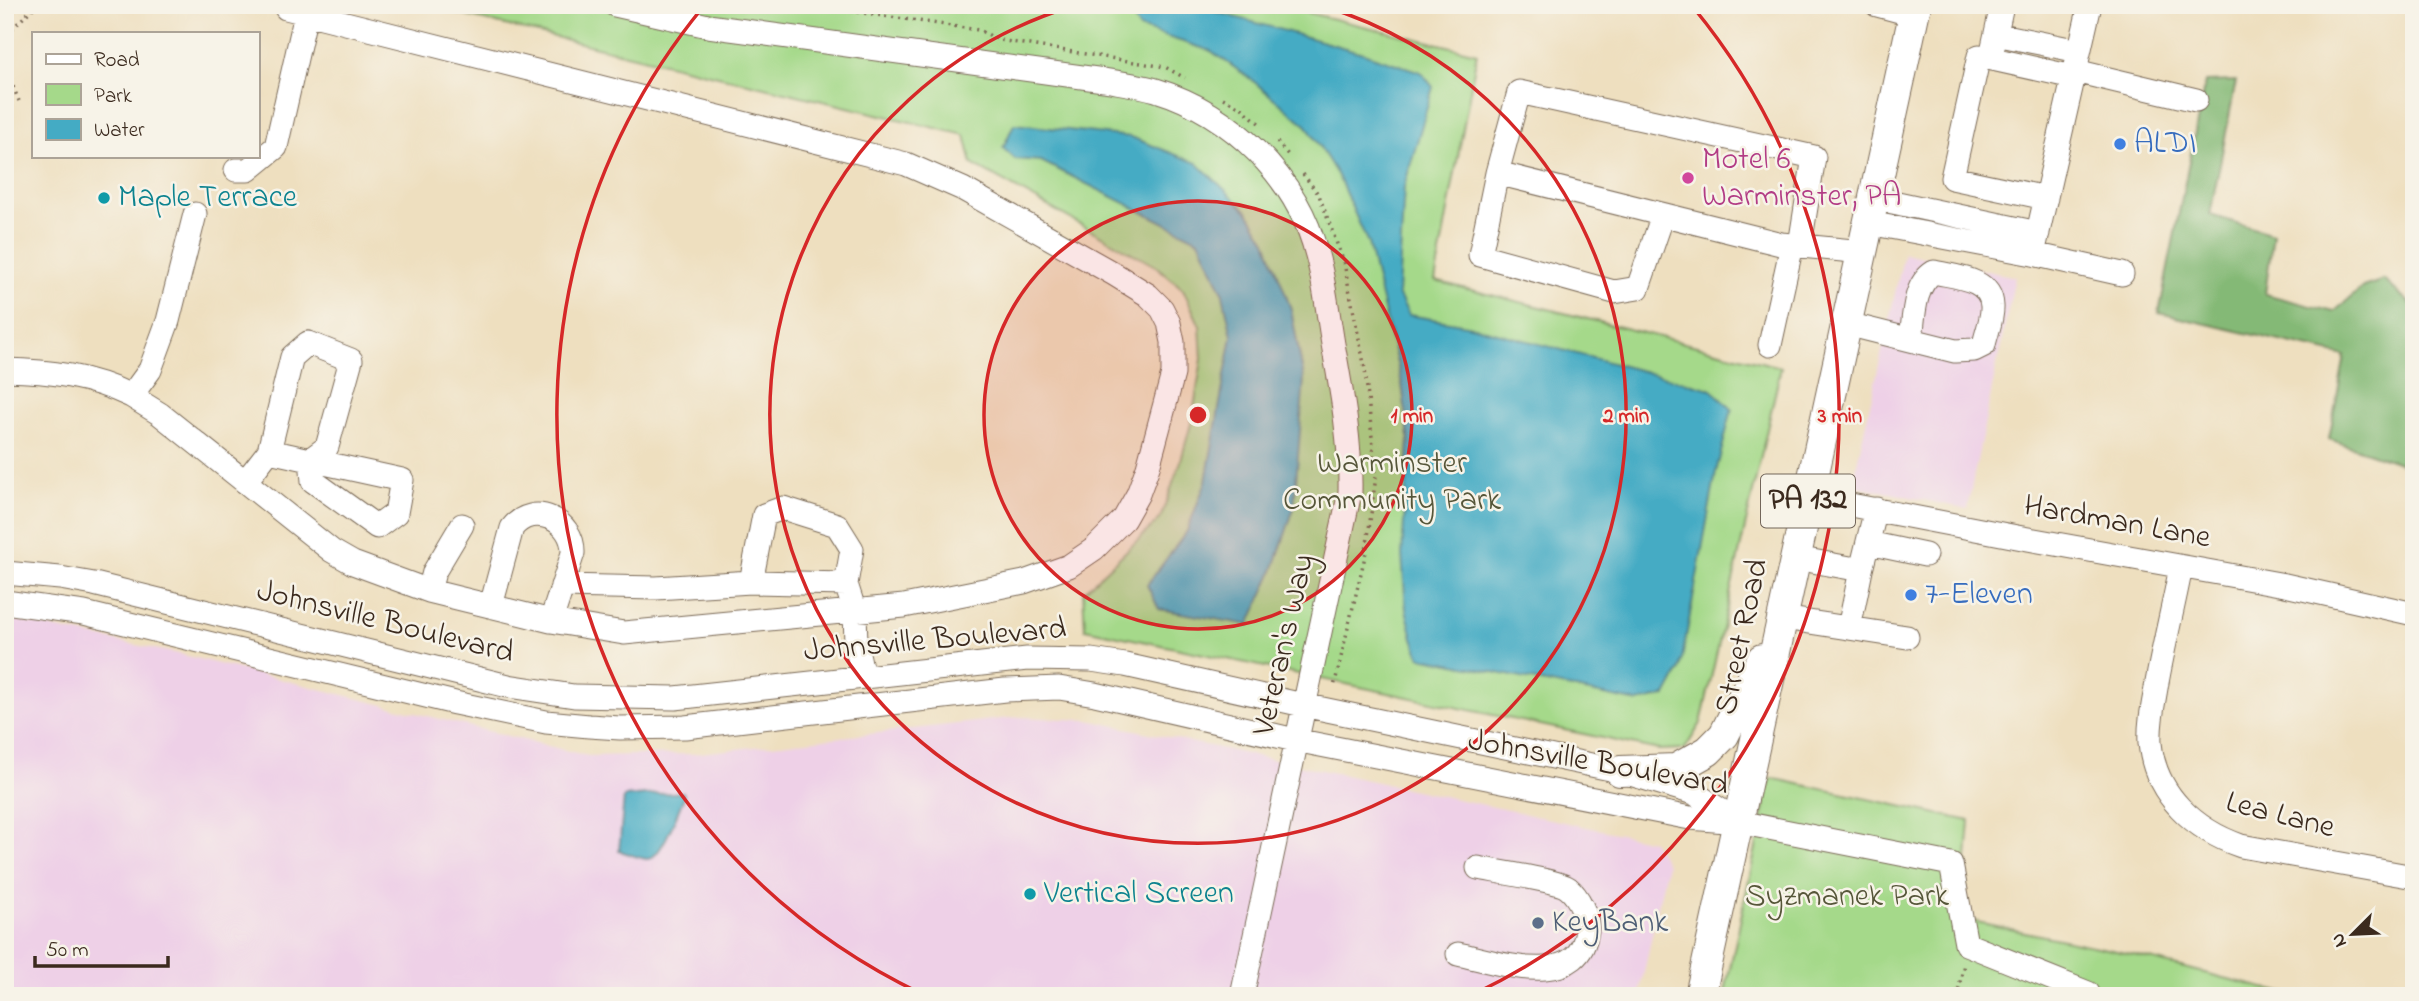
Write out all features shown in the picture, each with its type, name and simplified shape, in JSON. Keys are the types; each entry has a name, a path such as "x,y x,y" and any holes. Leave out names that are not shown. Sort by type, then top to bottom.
{"main road":[{"name":"Street Road","path":"1700,996 1915,10"},
{"path":"1620,771 1676,769 1709,751 1724,735 1783,618"}],"street":[{"name":"Veteran's Way","path":"615,5 708,26 1144,87 1184,101 1241,137 1264,159 1293,197 1317,254 1349,436 1350,492 1242,996"},
{"path":"1877,5 1915,10"},
{"path":"2002,5 1993,47 1979,56 1952,178 2046,198"},
{"path":"2035,244 2090,5"},
{"path":"5,370 41,370 68,374 115,388 131,396 160,414 332,551 353,563 429,591 551,621 624,633 904,606 1024,582 1069,566 1110,535 1124,519 1142,485 1173,374 1173,342 1169,323 1155,302 1114,274 974,195 906,164 296,11 276,147 248,170 236,170"},
{"path":"1993,47 2076,66 2196,100"},
{"path":"1663,215 1638,288 1615,292 1480,255 1497,173 1519,92 1814,157 1796,245 1770,345"},
{"path":"1497,173 1796,245 1869,224 2035,244 2122,274"},
{"path":"131,396 149,370 168,321 195,214"},
{"path":"1847,324 1911,340"},
{"path":"245,482 269,450 292,357 308,343 351,360 327,446 311,459 269,450"},
{"name":"Hardman Lane","path":"1809,497 2286,585 2414,614"},
{"path":"751,582 764,515 783,508 837,525 852,549 846,584 855,612 856,644 863,677"},
{"path":"1849,628 1875,509"},
{"path":"491,606 512,528 518,520 529,516 544,516 558,520 573,544 573,553 551,621"},
{"path":"429,591 434,572 462,525"},
{"path":"1867,543 1924,555"},
{"path":"1796,558 1861,569"},
{"name":"Lea Lane","path":"2181,567 2158,673 2150,727 2154,763 2171,796 2200,827 2241,846 2414,877"},
{"name":"Johnsville Boulevard","path":"5,573 94,584 508,686 574,696 675,698 1027,659 1091,660 1620,771 1694,793 1738,822"},
{"path":"562,586 656,588 751,582 846,584"},
{"name":"Johnsville Boulevard","path":"5,602 84,612 455,703 546,722 620,728 685,727 1005,690 1059,688 1295,740 1690,818 1738,822"},
{"path":"1783,618 1907,637"},
{"path":"1738,822 1951,864 1968,945 2088,993"},
{"path":"1458,954 1536,970 1566,963 1581,953 1588,928 1579,901 1566,886 1478,868"}],"path":[{"path":"5,41 11,30 36,5"},
{"path":"809,5 979,30 999,40 1165,67 1187,79"},
{"path":"5,67 19,101"},
{"path":"1220,96 1242,108 1268,133"},
{"path":"1276,141 1292,159"},
{"path":"1298,168 1319,195 1343,263 1365,369 1377,476 1366,552 1334,687"},
{"path":"1957,996 1968,945"}],"shaded area":[{"path":"1904,253 2015,277 1967,509 1852,485"},
{"path":"5,618 179,654 588,756 692,754 1019,717 1088,720 1652,841 1667,864 1639,996 5,996"}],"green space":[{"name":"Warminster Community Park","path":"421,5 1275,5 1477,53 1435,281 1781,367 1701,723 1685,749 1659,750 1085,629 1083,592 1160,519 1180,464 1192,420 1202,359 1200,326 1183,289 1157,267 972,164 965,135"},
{"path":"2236,81 2210,215 2273,234 2265,294 2334,312 2363,287 2384,280 2414,307 2414,468 2329,439 2345,356 2159,313 2205,82"},
{"name":"Syzmanek Park","path":"1771,778 1970,821 1962,919 2126,953 2295,996 1724,996"}],"water":[{"path":"1135,5 1192,5 1421,72 1433,87 1404,187 1398,294 1409,315 1467,325 1711,389 1732,409 1716,472 1680,670 1666,696 1638,702 1420,657 1406,609 1402,555 1409,438 1402,384 1368,243 1338,176 1307,126 1252,80 1211,51 1139,28 1130,12"},
{"path":"1014,124 1131,137 1197,163 1248,212 1266,241 1291,309 1304,379 1294,508 1273,571 1249,625 1159,609 1147,585 1187,531 1206,481 1232,336 1222,290 1199,240 1041,161 1015,159 1003,148"},
{"path":"683,792 684,797 669,833 653,857 647,859 619,851 624,797"}],"place":[{"name":"ALDI","path":"2120,144"},
{"name":"Motel 6 Warminster, PA","path":"1688,178"},
{"name":"Maple Terrace","path":"104,198"},
{"name":"7-Eleven","path":"1911,595"},
{"name":"Vertical Screen","path":"1030,894"},
{"name":"KeyBank","path":"1538,923"}]}
